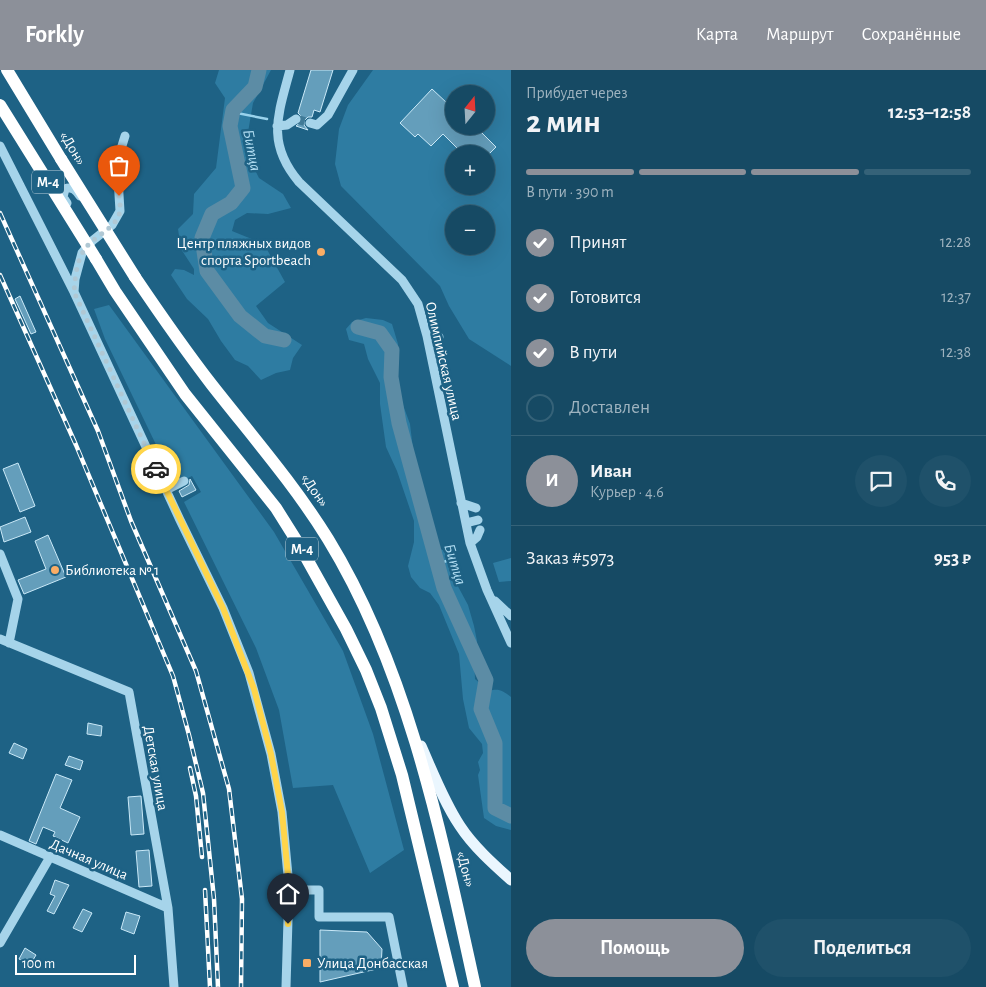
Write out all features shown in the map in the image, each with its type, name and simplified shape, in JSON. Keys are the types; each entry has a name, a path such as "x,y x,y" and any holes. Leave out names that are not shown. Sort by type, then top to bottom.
{"highway":[{"name":"«Дон»","path":"7,70 32,114 135,277 181,343 298,494 328,540 360,598 403,704 429,791 456,897 475,987"},
{"name":"М-4","path":"0,105 115,291 185,394 276,508 298,542 346,629 366,670 381,708 402,774 453,987"}],"main road":[{"path":"403,704 433,774 461,827 511,880"}],"street":[{"name":"Олимпийская улица","path":"290,70 277,126 278,147 286,165 299,182 402,280 418,304 427,336 470,544 489,595 511,642"},
{"path":"310,123 317,125 328,115 353,70"},
{"path":"277,126 287,125 296,119"},
{"path":"74,292 75,279 82,253 92,240 112,225 120,211 117,162 125,136"},
{"path":"0,146 74,292 223,608 254,689 271,754 282,812 289,890 286,987"},
{"path":"92,240 63,197 65,189 71,188 76,190 102,232"},
{"path":"427,336 439,337"},
{"path":"166,490 184,481"},
{"path":"461,503 476,508"},
{"path":"466,523 478,520"},
{"path":"470,544 477,537 480,530"},
{"path":"0,554 18,599 4,641"},
{"path":"489,595 511,616"},
{"name":"Детская улица","path":"4,641 129,692 168,908 174,987"},
{"name":"Дачная улица","path":"0,836 168,908"},
{"path":"0,943 50,858"},
{"path":"289,890 319,890 319,917 390,917 403,987"}],"shaded area":[{"path":"219,70 271,70 253,103 245,150 259,178 283,194 291,208 268,214 247,213 235,220 232,231 264,244 285,282 256,306 268,323 302,345 293,358 290,370 276,373 261,380 248,366 235,360 208,319 187,299 171,275 175,269 184,270 194,275 194,269 181,249 178,229 193,214 194,194 216,168 225,98 215,83"},
{"path":"373,70 511,70 511,366 469,339 449,306 440,286 341,186 335,164 339,129 348,105"},
{"path":"109,305 274,532 343,651 373,734 404,850 370,873 333,785 293,788 279,710 256,648 184,502 201,492 192,476 175,484 105,339 94,309"},
{"path":"366,318 383,320 392,324 398,344 395,370 399,394 410,424 413,449 421,482 440,549 451,553 456,567 454,579 468,605 474,626 477,641 474,654 475,679 489,691 501,691 511,697 511,830 496,826 484,818 478,775 480,770 478,762 483,753 482,744 469,728 463,699 459,654 439,605 430,593 420,588 411,577 408,566 414,542 414,521 397,471 386,447 380,404 380,383 368,359 364,344 349,340 346,329 352,322"},
{"path":"511,558 511,581 499,582 493,563"}],"building":[{"path":"311,70 333,70 320,112 314,110 312,117 308,117 304,121 304,125 308,130 296,126 302,121 298,113"},
{"path":"432,89 445,101 445,135 484,135 494,145 454,145 443,134 431,146 418,134 415,137 400,123"},
{"path":"20,296 36,332 31,334 15,299"},
{"path":"18,463 35,506 20,512 3,469"},
{"path":"190,479 196,490 182,497 179,491 189,485"},
{"path":"25,517 31,532 4,542 0,527"},
{"path":"48,535 66,577 24,594 18,580 46,569 35,541"},
{"path":"88,723 102,726 101,736 87,734"},
{"path":"14,743 27,749 23,759 9,753"},
{"path":"69,756 83,761 80,770 65,765"},
{"path":"56,774 72,780 60,808 80,817 68,843 53,836 55,832 43,827 36,844 29,841"},
{"path":"141,796 144,834 131,835 128,797"},
{"path":"149,850 152,886 139,887 136,851"},
{"path":"55,880 69,885 54,914 47,911 55,896 50,894"},
{"path":"83,909 92,913 82,932 73,928"},
{"path":"126,912 140,916 134,934 121,929"},
{"path":"320,930 367,932 382,949 381,968 320,982"},
{"path":"25,948 36,955 30,965 19,959"}],"waterway":[{"name":"Битца","path":"259,70 255,87 233,110 230,126 243,188 231,203 212,214 202,238 207,271 240,316 265,336 284,340"},
{"path":"232,112 267,119"},
{"name":"Битца","path":"358,327 380,333 392,350 391,377 399,423 444,588 486,680 481,709 495,743 495,808 511,816"},
{"path":"438,564 452,559"}],"tunnel":[{"path":"296,119 310,123"}],"railway":[{"path":"0,213 98,431 131,521 196,671 229,789 242,899 241,987"},
{"path":"0,275 76,445 173,676 203,793 214,899 218,987"},
{"path":"190,768 196,796 202,857"},
{"path":"205,890 210,987"}],"way so far":[{"path":"119,196 120,211 112,225 92,240 82,253 75,279 74,292 156,469"}],"place":[{"name":"Центр пляжных видов спорта Sportbeach","path":"321,252"},
{"name":"Библиотека № 1","path":"55,570"},
{"name":"Улица Донбасская","path":"307,963"}],"route":[{"path":"156,469 223,608 254,689 271,754 282,812 289,886 288,924"}]}
